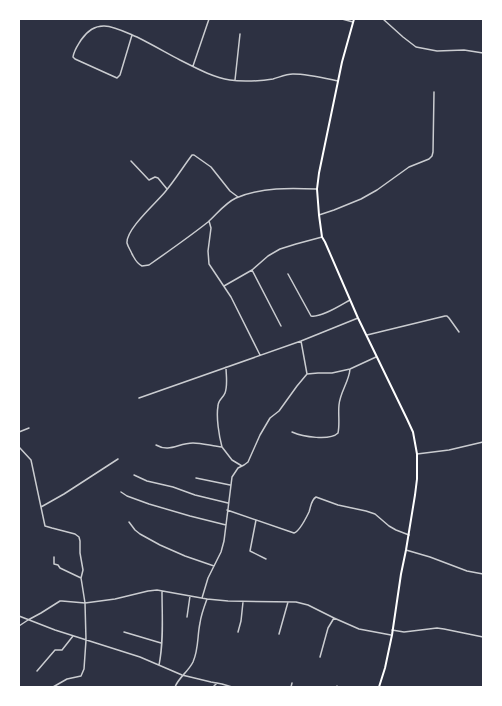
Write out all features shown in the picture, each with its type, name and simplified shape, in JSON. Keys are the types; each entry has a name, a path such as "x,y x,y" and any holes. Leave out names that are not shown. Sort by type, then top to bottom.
{"main road":[{"path":"354,21 342,62 319,173 317,189 322,237 376,357 398,398 410,425 417,454 417,479 409,535 401,574 392,635 385,668 379,687"}],"street":[{"path":"193,66 210,19"},
{"path":"342,19 354,21"},
{"path":"383,19 416,47 437,50 464,50 483,53"},
{"path":"132,35 120,75 117,78 73,57 75,50 85,35 94,27 107,26 132,35 211,75 222,78 235,80 269,79 286,74 293,74 338,81"},
{"path":"235,80 240,34"},
{"path":"319,215 334,210 377,190 409,167 429,159 432,156 434,92"},
{"path":"238,197 232,194 211,167 193,154 167,189 135,225 128,238 127,243 136,261 144,266 149,265 238,197 275,188 317,189"},
{"path":"131,161 149,180 155,177 158,178 167,189"},
{"path":"208,221 210,228 208,251 209,264 231,297 260,355"},
{"path":"224,286 252,270 268,256 296,244 322,237"},
{"path":"252,270 281,326"},
{"path":"288,274 312,316 329,311 350,300"},
{"path":"367,335 445,316 449,318 459,332"},
{"path":"139,398 301,341 358,318"},
{"path":"301,341 307,374"},
{"path":"202,598 208,578 223,547 232,477 236,470 248,462 260,435 270,418 279,411 307,374 332,373 350,369 376,357"},
{"path":"226,368 225,393 219,401 217,407 219,431 222,447 232,460 242,466"},
{"path":"292,432 298,435 318,437 335,436 338,433 339,404 348,380 350,369"},
{"path":"19,432 29,428"},
{"path":"417,454 450,450 483,442"},
{"path":"156,445 165,449 186,443 222,447"},
{"path":"19,447 31,460 46,526 72,533 79,537 80,540 80,553 83,570 81,578 85,603 86,640 84,669 82,675 62,682 54,687"},
{"path":"41,507 118,459"},
{"path":"134,475 147,481 228,503"},
{"path":"196,478 230,485"},
{"path":"121,492 127,496 149,504 226,525"},
{"path":"227,510 294,533 299,531 308,515 313,500 316,497 338,505 375,514 389,526 409,535"},
{"path":"256,520 250,551 266,559"},
{"path":"129,522 134,530 160,545 214,566"},
{"path":"406,550 467,571 483,574"},
{"path":"54,557 54,564 81,578"},
{"path":"19,626 60,601 85,603 114,599 148,591 162,591 206,599 243,602 296,602 308,605 359,629 392,635"},
{"path":"159,665 161,655 162,591"},
{"path":"187,617 190,596"},
{"path":"175,687 182,675 188,670 198,648 200,620 206,599"},
{"path":"238,632 243,602"},
{"path":"279,634 288,602"},
{"path":"19,616 55,630 140,657 182,675 232,687"},
{"path":"320,657 328,628 334,618"},
{"path":"392,630 404,632 437,628 483,637"},
{"path":"124,632 161,643"},
{"path":"36,671 55,650 62,650 73,636"},
{"path":"213,687 217,683"},
{"path":"291,687 292,683"}]}
